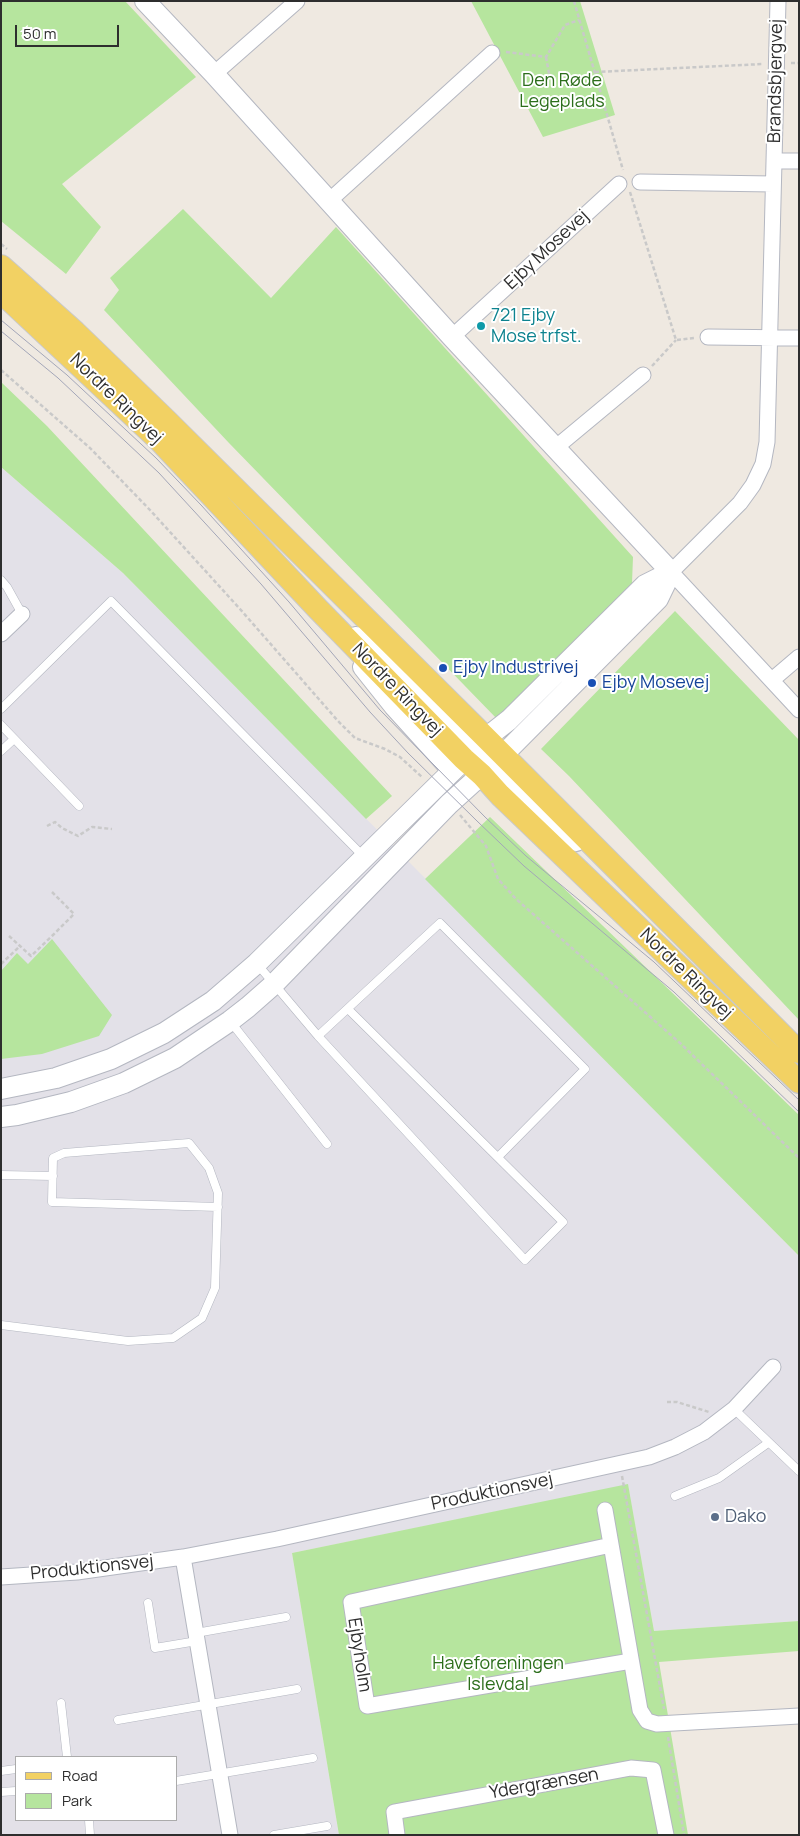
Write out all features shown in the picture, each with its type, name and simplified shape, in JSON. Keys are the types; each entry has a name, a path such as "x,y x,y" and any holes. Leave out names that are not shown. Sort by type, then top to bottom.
{"main road":[{"name":"Nordre Ringvej","path":"1,266 75,332 166,421 469,754 492,766 508,802 799,1082"},
{"name":"Nordre Ringvej","path":"1,292 160,441 317,608 469,754 492,766 644,897 799,1052"}],"street":[{"path":"145,1 214,74 554,449 799,710"},
{"path":"214,74 297,1"},
{"name":"Brandsbjergvej","path":"469,754 514,716 645,585 670,572 740,503 753,485 763,464 767,442 778,1"},
{"path":"329,201 492,53"},
{"name":"Brandsbjergvej","path":"774,161 799,161"},
{"path":"640,182 773,184"},
{"name":"Ejby Mosevej","path":"452,338 619,184"},
{"path":"708,337 799,338"},
{"path":"554,449 643,375"},
{"name":"Brandsbjergvej","path":"492,766 658,598 670,572"},
{"path":"1,634 22,614"},
{"path":"772,680 799,657"},
{"path":"1,1089 56,1078 111,1059 164,1034 212,1001 257,963 469,754"},
{"path":"1,1117 71,1102 124,1083 175,1058 230,1021 273,985 449,804 492,766"},
{"name":"Produktionsvej","path":"1,1577 77,1572 183,1557 286,1537 649,1458 704,1432 734,1409 773,1367"},
{"path":"605,1510 640,1710 647,1721 657,1724 799,1716"},
{"name":"Ejbyholm","path":"611,1544 351,1602 367,1706 631,1661"},
{"path":"183,1557 230,1835"},
{"name":"Ydergrænsen","path":"396,1835 394,1812 631,1768 653,1770 666,1835"}],"lane":[{"path":"1,580 22,614"},
{"path":"1,709 111,602 364,857"},
{"path":"3,730 14,738 79,806"},
{"path":"1,751 14,738"},
{"path":"318,1036 440,923 585,1069 498,1158"},
{"path":"257,963 273,985 318,1036 525,1260 563,1222 348,1009"},
{"path":"230,1021 327,1144"},
{"path":"1,1325 128,1341 173,1338 202,1318 216,1288 218,1207 218,1193 209,1168 188,1143 64,1153 53,1158 52,1202 218,1207"},
{"path":"1,1175 53,1176"},
{"path":"734,1409 799,1471"},
{"path":"675,1496 719,1478 768,1443"},
{"path":"148,1603 156,1648 286,1617"},
{"path":"118,1720 297,1688"},
{"path":"61,1703 67,1756"},
{"path":"178,1781 313,1758"},
{"path":"1,1771 15,1769"},
{"path":"1,1792 15,1791"},
{"path":"89,1821 90,1835"},
{"path":"274,1835 326,1826"}],"path":[{"path":"550,79 546,57 565,25 579,20"},
{"path":"492,53 503,52 546,57"},
{"path":"595,72 799,63"},
{"path":"643,375 676,340"},
{"path":"1,370 90,448 150,510 354,738 385,749 400,757 433,788"},
{"path":"449,804 467,822 486,846 498,879 516,899 680,1043 799,1158"},
{"path":"47,826 55,822 78,836 92,827 112,829"},
{"path":"9,936 31,956 74,914 52,892"},
{"path":"1,964 20,946"},
{"path":"667,1402 677,1402 715,1413 720,1419"},
{"path":"619,1465 666,1723 684,1835"}],"shaded area":[{"path":"1,467 123,573 799,1256 799,1621 654,1631 628,1485 292,1553 339,1835 1,1835"}],"green space":[{"path":"1,1 125,1 196,77 62,184 101,227 66,274 1,221"},
{"name":"Den Røde Legeplads","path":"471,1 580,1 615,115 543,137"},
{"path":"183,209 271,298 336,227 633,557 632,583 498,720 229,443 104,310 119,290 110,278"},
{"path":"1,382 47,426 392,796 366,819 123,573 1,467"},
{"path":"675,611 799,740 799,1020 569,776 541,749"},
{"path":"490,817 799,1115 799,1256 425,879"},
{"path":"52,939 112,1015 99,1036 42,1054 1,1059 1,971 17,953 28,964"},
{"name":"Haveforeningen Islevdal","path":"628,1484 654,1631 799,1621 799,1651 659,1662 688,1835 339,1835 292,1553"}],"tram line":[{"path":"1,320 67,375 156,458 289,602 380,710 485,817 526,856 654,962 799,1100"},
{"path":"1,331 58,378 159,473 261,584 370,712 408,753 477,821 524,866 674,992 799,1112"}],"place":[{"name":"721 Ejby Mose trfst.","path":"481,326"},
{"name":"Ejby Industrivej","path":"443,668"},
{"name":"Ejby Mosevej","path":"592,683"},
{"name":"Dako","path":"715,1517"}]}
